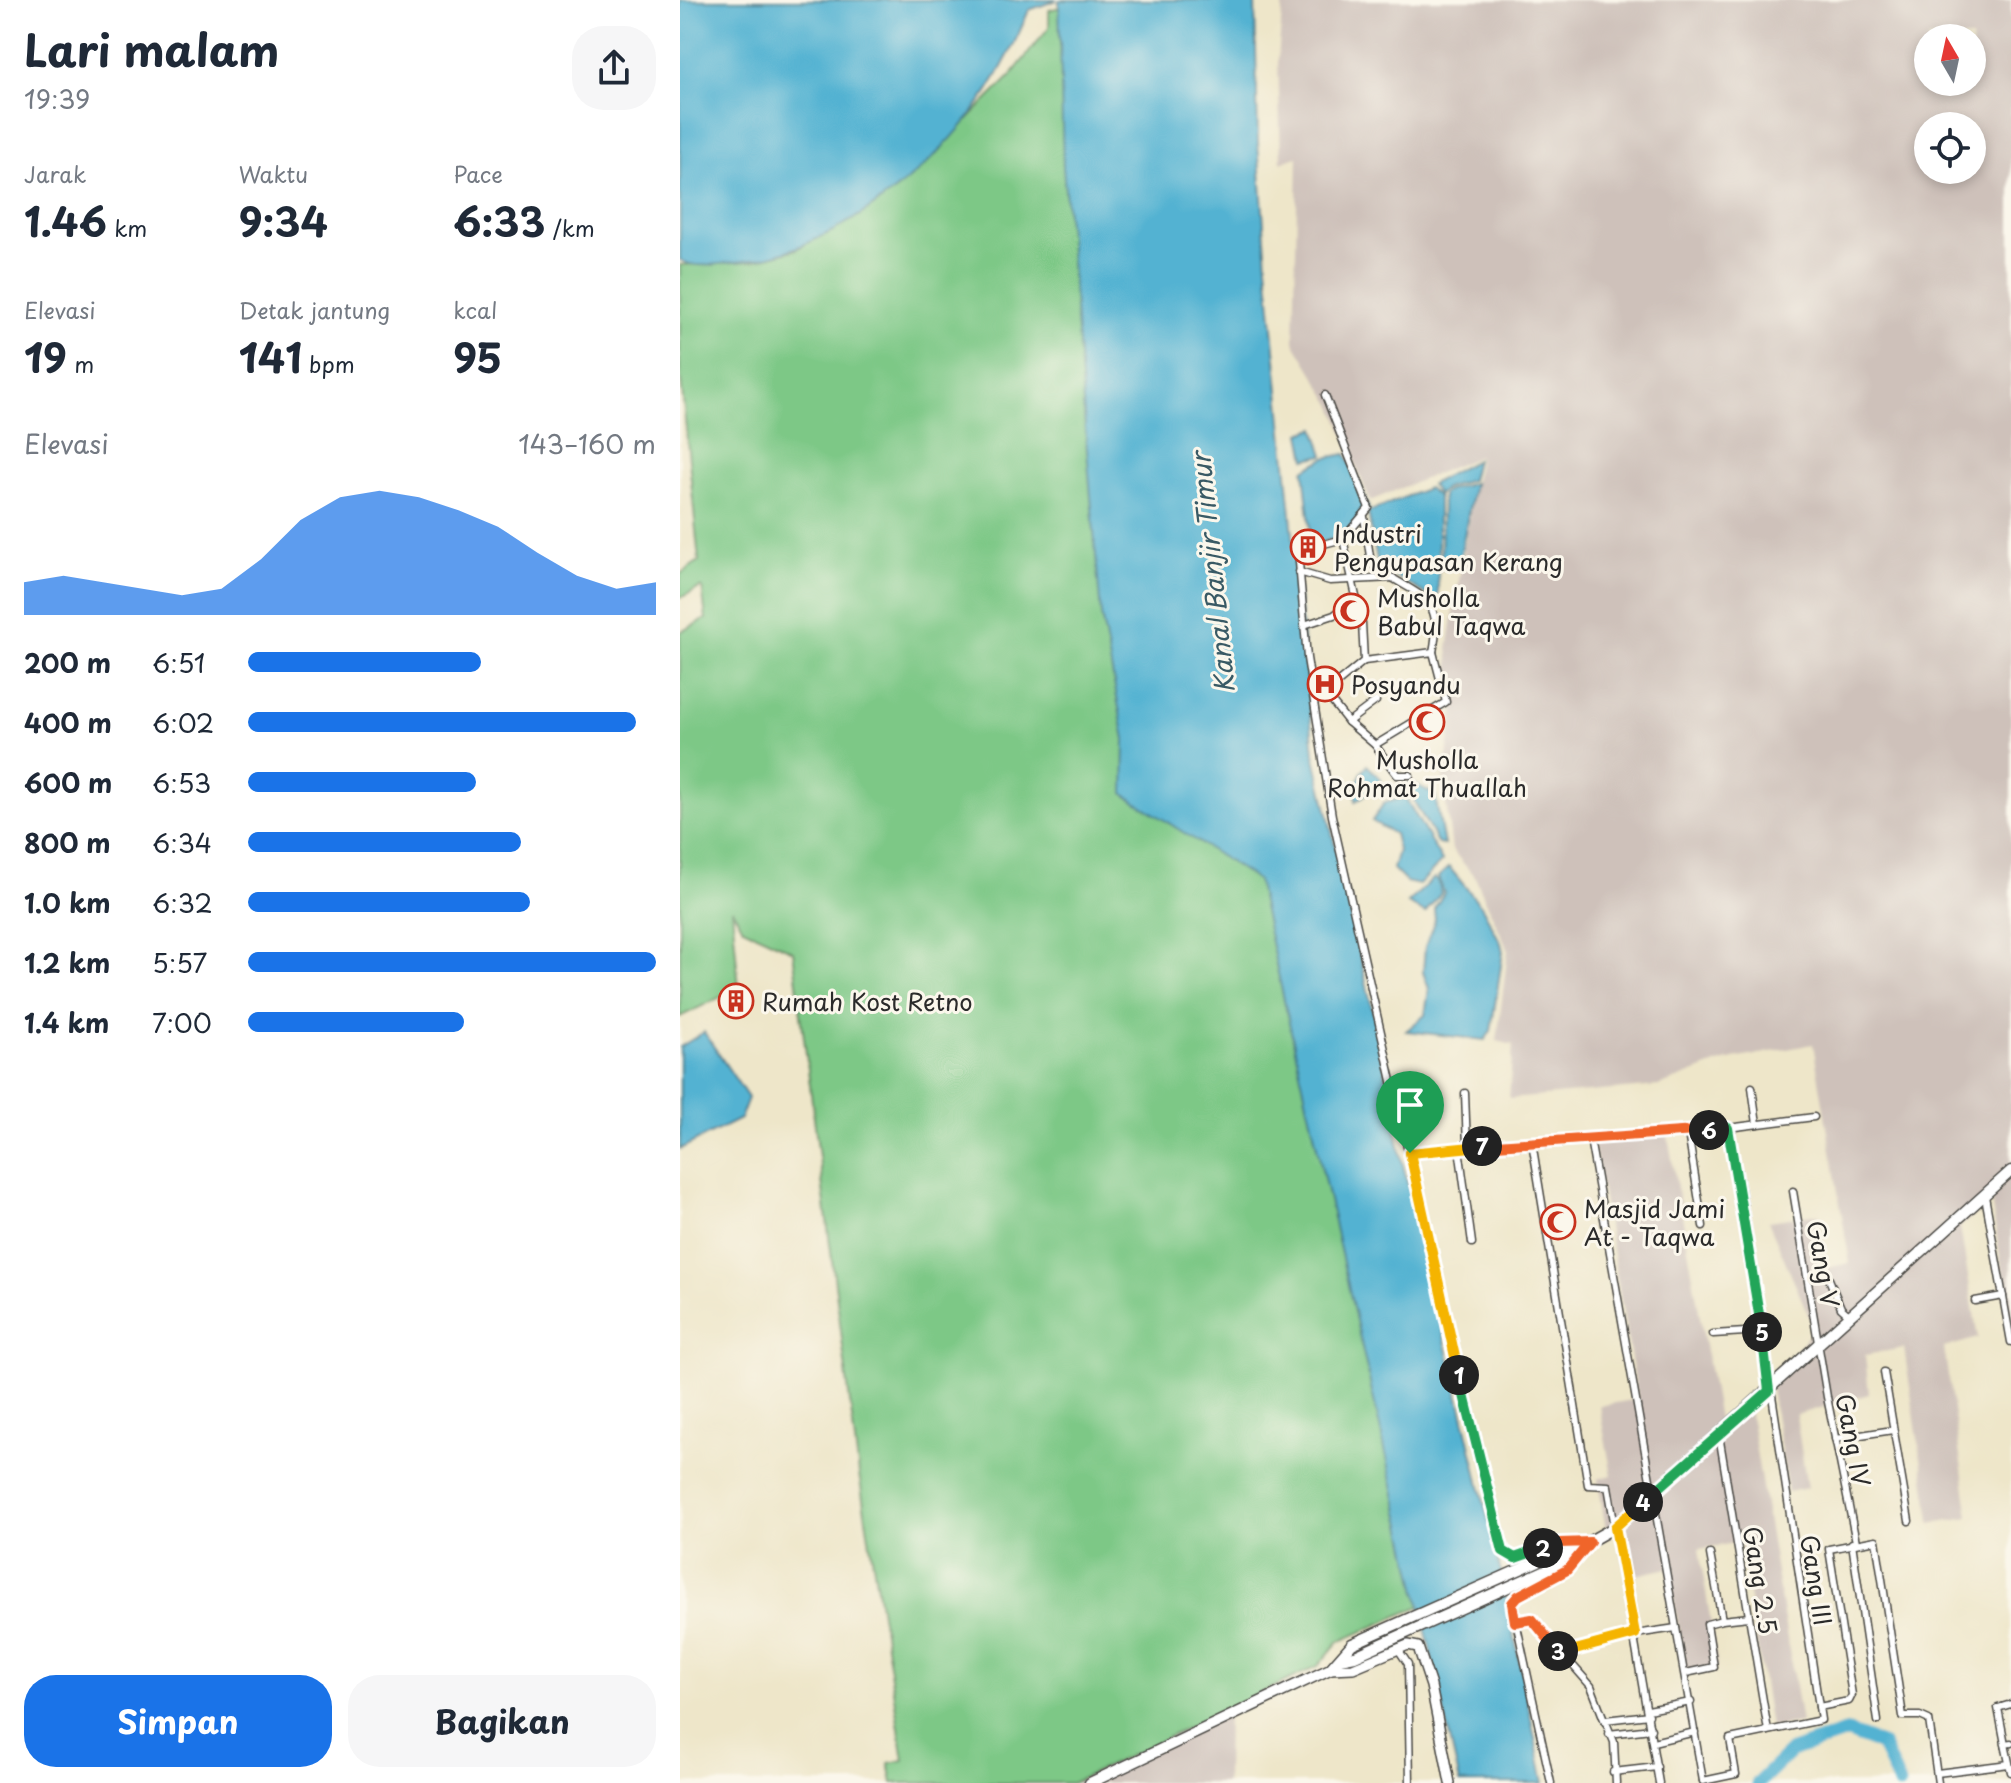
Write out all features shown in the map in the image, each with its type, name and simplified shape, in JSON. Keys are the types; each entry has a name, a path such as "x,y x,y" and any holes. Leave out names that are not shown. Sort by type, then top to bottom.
{"main road":[{"path":"1340,1659 1355,1656 1557,1565 1565,1555 1615,1527 2011,1171"},
{"path":"1090,1783 1330,1669 1352,1644 1552,1555 1565,1555"}],"street":[{"path":"1325,395 1369,508 1343,539 1320,545 1297,538 1313,706 1318,745 1410,1153 1503,1551 1515,1558 1560,1543 1590,1542"},
{"path":"1364,517 1371,563 1418,592 1433,606 1436,627 1433,652 1446,702 1375,745"},
{"path":"1343,539 1362,623 1364,661"},
{"path":"1299,572 1327,580 1393,578"},
{"path":"1304,625 1338,613 1355,598"},
{"path":"1410,775 1397,775 1375,745 1348,722 1325,694 1327,689 1364,661 1433,652"},
{"path":"1313,706 1331,701"},
{"path":"1348,722 1376,701"},
{"path":"1752,1087 1757,1124"},
{"path":"1465,1093 1463,1148 1472,1243"},
{"path":"1410,1153 1688,1133 1814,1117"},
{"name":"Gang III","path":"1728,1128 1819,1707"},
{"path":"1688,1133 1703,1226"},
{"path":"1590,1139 1703,1782 1736,1774 1730,1739 1820,1722 1819,1707 1849,1701 1852,1696 1828,1550 1854,1542 1877,1541 1903,1716 1920,1716 1929,1720 1938,1783"},
{"path":"1532,1142 1588,1485 1608,1485 1659,1783"},
{"name":"Gang V","path":"1793,1191 1820,1344"},
{"path":"1984,1194 2011,1342"},
{"path":"1829,1279 1841,1308 1850,1316"},
{"path":"1975,1301 2003,1296"},
{"path":"1713,1334 1762,1331"},
{"name":"Gang IV","path":"1820,1344 1854,1542 1878,1721"},
{"path":"1884,1372 1909,1521"},
{"path":"1835,1439 1893,1430"},
{"name":"Gang 2.5","path":"1719,1434 1768,1731"},
{"path":"1551,1783 1515,1622 1515,1599 1567,1570 1590,1542"},
{"path":"1710,1554 1722,1620"},
{"path":"1686,1673 1714,1667 1707,1624 1749,1617"},
{"path":"1515,1622 1532,1619 1591,1686 1615,1749 1613,1772 1616,1783"},
{"path":"1560,1654 1635,1634 1676,1628"},
{"path":"1330,1669 1353,1668 1413,1645 1422,1651 1450,1783"},
{"path":"1398,1649 1408,1664 1410,1783"},
{"path":"1605,1722 1691,1702"},
{"path":"1937,1773 2010,1768 2008,1744 1998,1708 2011,1704"},
{"path":"1609,1734 1651,1729"},
{"path":"1653,1742 1695,1732"},
{"path":"1613,1772 1657,1767"}],"shaded area":[{"path":"1283,0 2011,0 2011,1324 1991,1201 1960,1227 1978,1338 1944,1348 1969,1517 1931,1523 1904,1348 1865,1355 1869,1394 1796,1415 1807,1488 1788,1492 1770,1384 1814,1328 1768,1221 1819,1214 1827,1268 1850,1263 1813,1044 1724,1061 1659,1086 1509,1099 1513,1045 1497,1041 1508,950 1475,877 1452,850 1443,779 1454,714 1448,648 1479,456 1370,501 1333,406 1294,342 1298,157 1281,162 1278,59"},
{"path":"1667,1131 1720,1430 1749,1408 1801,1723 1770,1727 1741,1542 1699,1549 1718,1667 1687,1673 1668,1568 1627,1577 1617,1531 1607,1537 1598,1479 1612,1475 1599,1406 1638,1399 1592,1134"},
{"path":"1227,1709 1226,1783 1072,1783 1115,1760"}],"green space":[{"path":"1063,6 1425,1604 1338,1642 1318,1666 1072,1783 893,1783 889,1763 904,1760 859,1474 793,951 743,928 732,909 739,988 680,1017 680,632 706,619 702,587 680,598 680,574 699,561 680,369 680,265 753,261 797,249 876,203 920,167 1009,78 1049,27 1049,10"}],"water":[{"path":"680,0 1057,0 1029,10 1004,63 973,112 952,138 898,188 867,211 800,246 767,257 706,265 680,260"},
{"name":"Kanal Banjir Timur","path":"1059,0 1255,0 1258,143 1267,266 1314,753 1380,1044 1400,1152 1504,1585 1544,1783 1460,1783 1257,880 1124,794 1125,739 1101,615 1063,167"},
{"path":"1315,428 1324,455 1306,459 1301,433"},
{"path":"1346,454 1369,508 1343,536 1320,543 1311,536 1304,470 1325,458"},
{"path":"1476,460 1471,480 1445,488 1438,495 1431,484"},
{"path":"1474,483 1458,569 1441,569 1442,495 1448,490"},
{"path":"1428,488 1438,497 1438,595 1434,599 1378,566 1368,512"},
{"path":"1367,765 1381,779 1379,785 1356,801 1358,782"},
{"path":"1410,781 1435,795 1444,845 1438,844 1406,787"},
{"path":"1405,797 1442,861 1419,885 1406,882 1393,869 1398,850 1394,834 1372,821 1384,803"},
{"path":"1449,867 1482,907 1503,952 1491,1031 1485,1040 1406,1031 1425,1015 1429,989 1423,972 1425,947 1435,919 1434,909 1444,893 1438,877"},
{"path":"1434,878 1439,882 1441,893 1425,913 1408,903"},
{"path":"704,1032 748,1098 740,1119 680,1149 680,1047"}],"waterway":[{"path":"1758,1783 1791,1751 1847,1732 1882,1745 1899,1783"}],"place":[{"name":"Industri Pengupasan Kerang","path":"1308,547"},
{"name":"Musholla Babul Taqwa","path":"1351,611"},
{"name":"Posyandu","path":"1325,684"},
{"name":"Musholla Rohmat Thuallah","path":"1427,722"},
{"name":"Rumah Kost Retno","path":"736,1001"},
{"name":"Masjid Jami At - Taqwa","path":"1558,1222"}],"route":[{"path":"1728,1128 1741,1190 1769,1391 1615,1527 1635,1634 1560,1654 1532,1619 1515,1622 1512,1603 1515,1599 1567,1570 1590,1542 1560,1543 1515,1558 1507,1557 1503,1551 1467,1412 1410,1153 1728,1128"}]}
